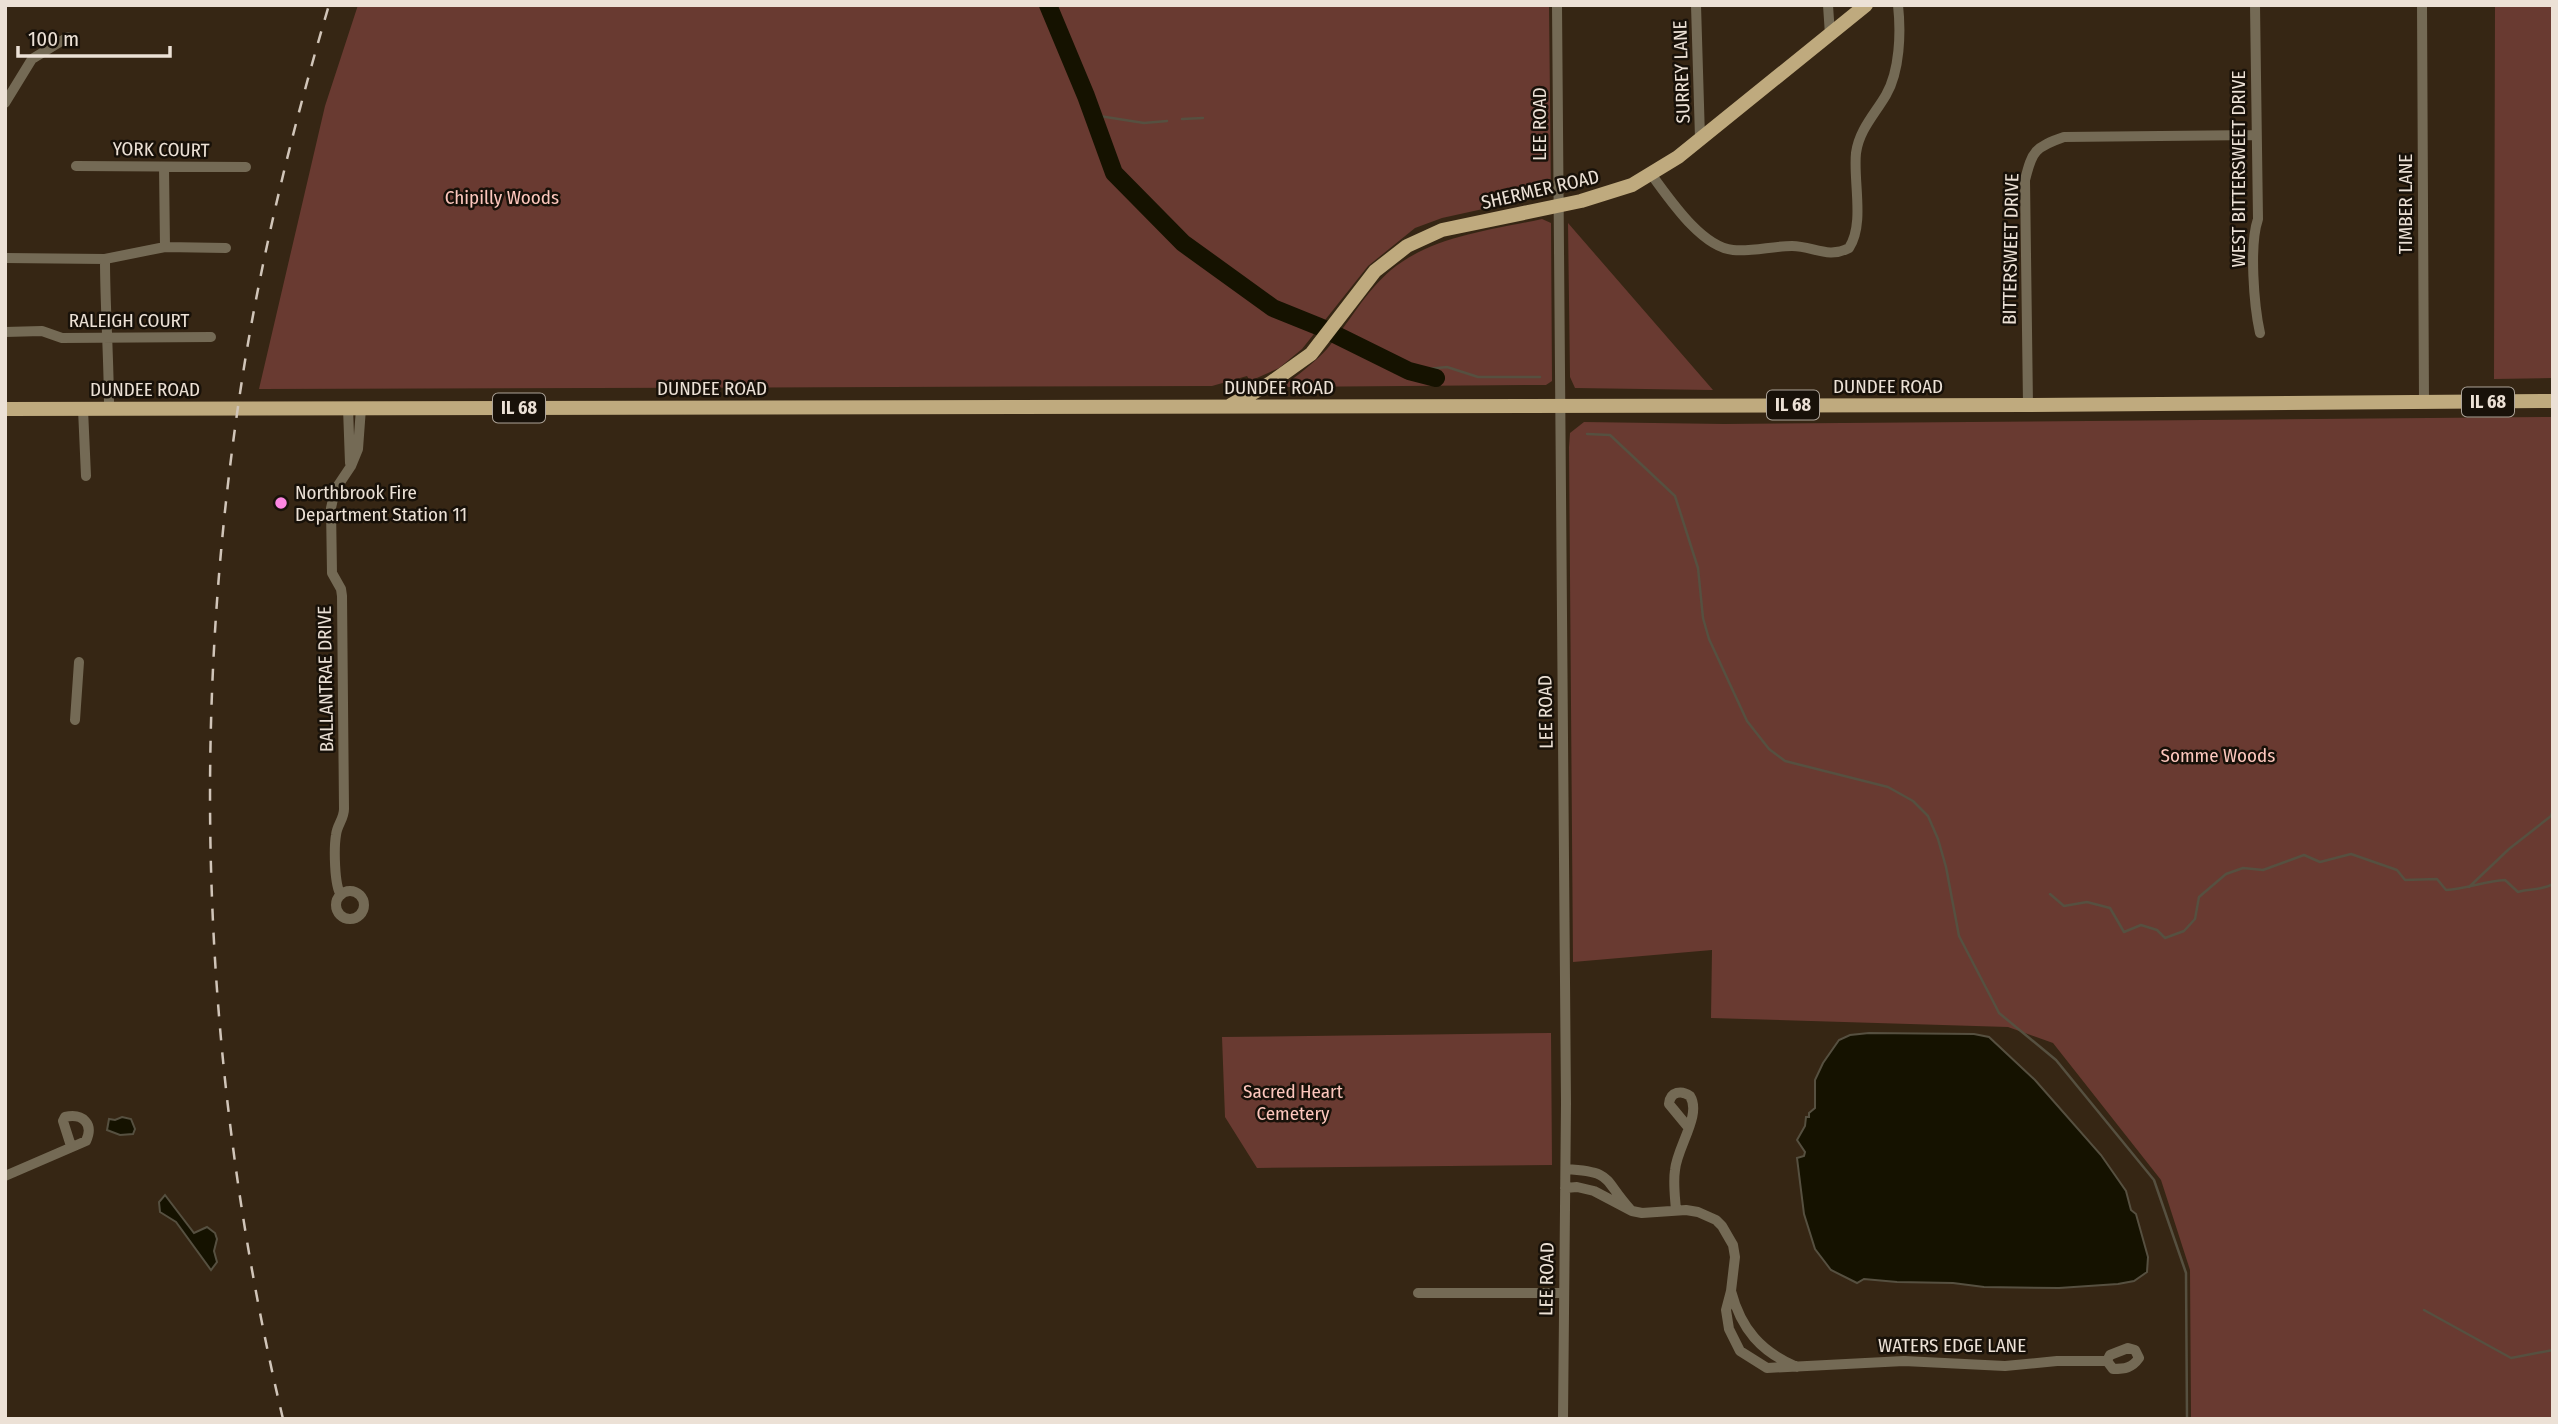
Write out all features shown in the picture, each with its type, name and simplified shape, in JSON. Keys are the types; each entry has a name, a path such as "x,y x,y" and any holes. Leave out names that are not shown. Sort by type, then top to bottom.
{"main road":[{"name":"SHERMER ROAD","path":"1229,406 1269,384 1311,354 1375,271 1407,246 1442,230 1606,195 1632,186 1678,157 1866,5"},
{"name":"DUNDEE ROAD","path":"5,409 2028,405 2553,401"}],"street":[{"name":"LEE ROAD","path":"1557,5 1566,1170 1563,1419"},
{"name":"SURREY LANE","path":"1696,5 1700,138"},
{"path":"1828,5 1830,35"},
{"path":"1651,174 1686,219 1716,245 1737,251 1793,246 1830,254 1849,248 1857,232 1856,153 1859,141 1888,93 1893,79 1898,5"},
{"name":"WEST BITTERSWEET DRIVE","path":"2255,5 2258,219 2254,246 2256,314 2260,333"},
{"name":"TIMBER LANE","path":"2422,5 2424,402"},
{"path":"5,103 32,59 68,37"},
{"name":"BITTERSWEET DRIVE","path":"2028,405 2025,180 2031,156 2046,143 2064,137 2256,135"},
{"name":"YORK COURT","path":"76,166 246,167"},
{"path":"163,167 165,247"},
{"path":"5,258 105,259 165,247 226,248"},
{"path":"105,259 109,409"},
{"name":"RALEIGH COURT","path":"5,332 42,331 62,338 211,337"},
{"name":"BALLANTRAE DRIVE","path":"341,895 337,884 336,835 343,820 344,808 342,596 332,573 331,508 335,490 351,466 358,449 354,408"},
{"path":"83,409 86,476"},
{"path":"75,720 79,662"},
{"path":"1676,1210 1674,1171 1688,1127"},
{"path":"5,1176 71,1146"},
{"path":"1566,1170 1601,1175 1613,1184 1632,1211"},
{"name":"WATERS EDGE LANE","path":"1564,1188 1577,1187 1594,1191 1632,1211 1698,1212 1716,1220 1733,1245 1735,1257 1726,1318 1729,1329 1740,1351 1768,1368 1779,1370 1904,1362 2005,1366 2057,1361 2107,1361"},
{"name":"WATERS EDGE LANE","path":"1731,1291 1742,1321 1758,1343 1770,1354 1797,1367"},
{"path":"1418,1293 1563,1293"}],"green space":[{"name":"Chipilly Woods","path":"358,5 1549,5 1551,194 1442,218 1415,228 1368,266 1302,349 1279,368 1250,381 1247,376 1212,386 259,389 325,106"},
{"path":"2495,5 2553,5 2553,378 2494,379"},
{"path":"1542,219 1551,223 1552,381 1546,385 1282,387 1322,354 1373,288 1407,258 1463,236"},
{"path":"1568,223 1713,390 1575,388 1570,377"},
{"name":"Somme Woods","path":"2553,417 2553,1419 2191,1419 2190,1270 2161,1180 2053,1043 2008,1027 1711,1018 1712,950 1573,962 1569,447 1570,433 1584,422 1724,424"},
{"name":"Sacred Heart Cemetery","path":"1551,1033 1552,1165 1257,1168 1225,1117 1222,1037"}],"shaded area":[{"path":"1974,1034 1989,1037 2035,1080 2101,1155 2126,1191 2131,1210 2136,1214 2148,1257 2147,1272 2134,1281 2118,1284 2059,1288 1984,1287 1864,1279 1857,1283 1831,1270 1815,1249 1804,1214 1797,1158 1804,1156 1805,1152 1797,1140 1805,1126 1806,1117 1809,1117 1809,1113 1815,1108 1815,1080 1823,1063 1839,1040 1850,1035"},
{"path":"109,1119 131,1119 135,1129 133,1134 120,1135 107,1130"},
{"path":"165,1195 194,1233 207,1227 215,1233 217,1239 214,1251 217,1262 211,1270 176,1222 160,1212 159,1202"}],"waterway":[{"path":"1048,5 1114,173 1183,243 1273,308 1320,327 1409,371 1436,378"},
{"path":"1093,115 1144,123 1167,121"},
{"path":"1182,119 1203,118"},
{"path":"1409,371 1447,367 1478,377 1540,377"},
{"path":"1587,434 1610,435 1675,496 1698,568 1703,618 1709,639 1747,721 1769,749 1785,761 1888,787 1913,801 1928,816 1946,867 1959,936 1999,1013 2056,1060 2154,1180 2186,1273 2187,1419"},
{"path":"2469,887 2509,849 2551,816 2553,810"},
{"path":"2050,894 2064,906 2087,902 2110,908 2124,932 2141,925 2157,930 2165,938 2184,931 2195,919 2199,897 2226,874 2243,868 2263,870 2304,855 2320,862 2351,854 2397,870 2405,880 2437,879 2446,890 2505,880 2518,892 2553,884"},
{"path":"2424,1310 2511,1358 2553,1350"}],"railway":[{"path":"283,1419 255,1288 234,1155 220,1022 212,888 210,755 216,621 228,488 246,355 282,178 329,5"}],"place":[{"name":"Northbrook Fire Department Station 11","path":"281,503"}]}
